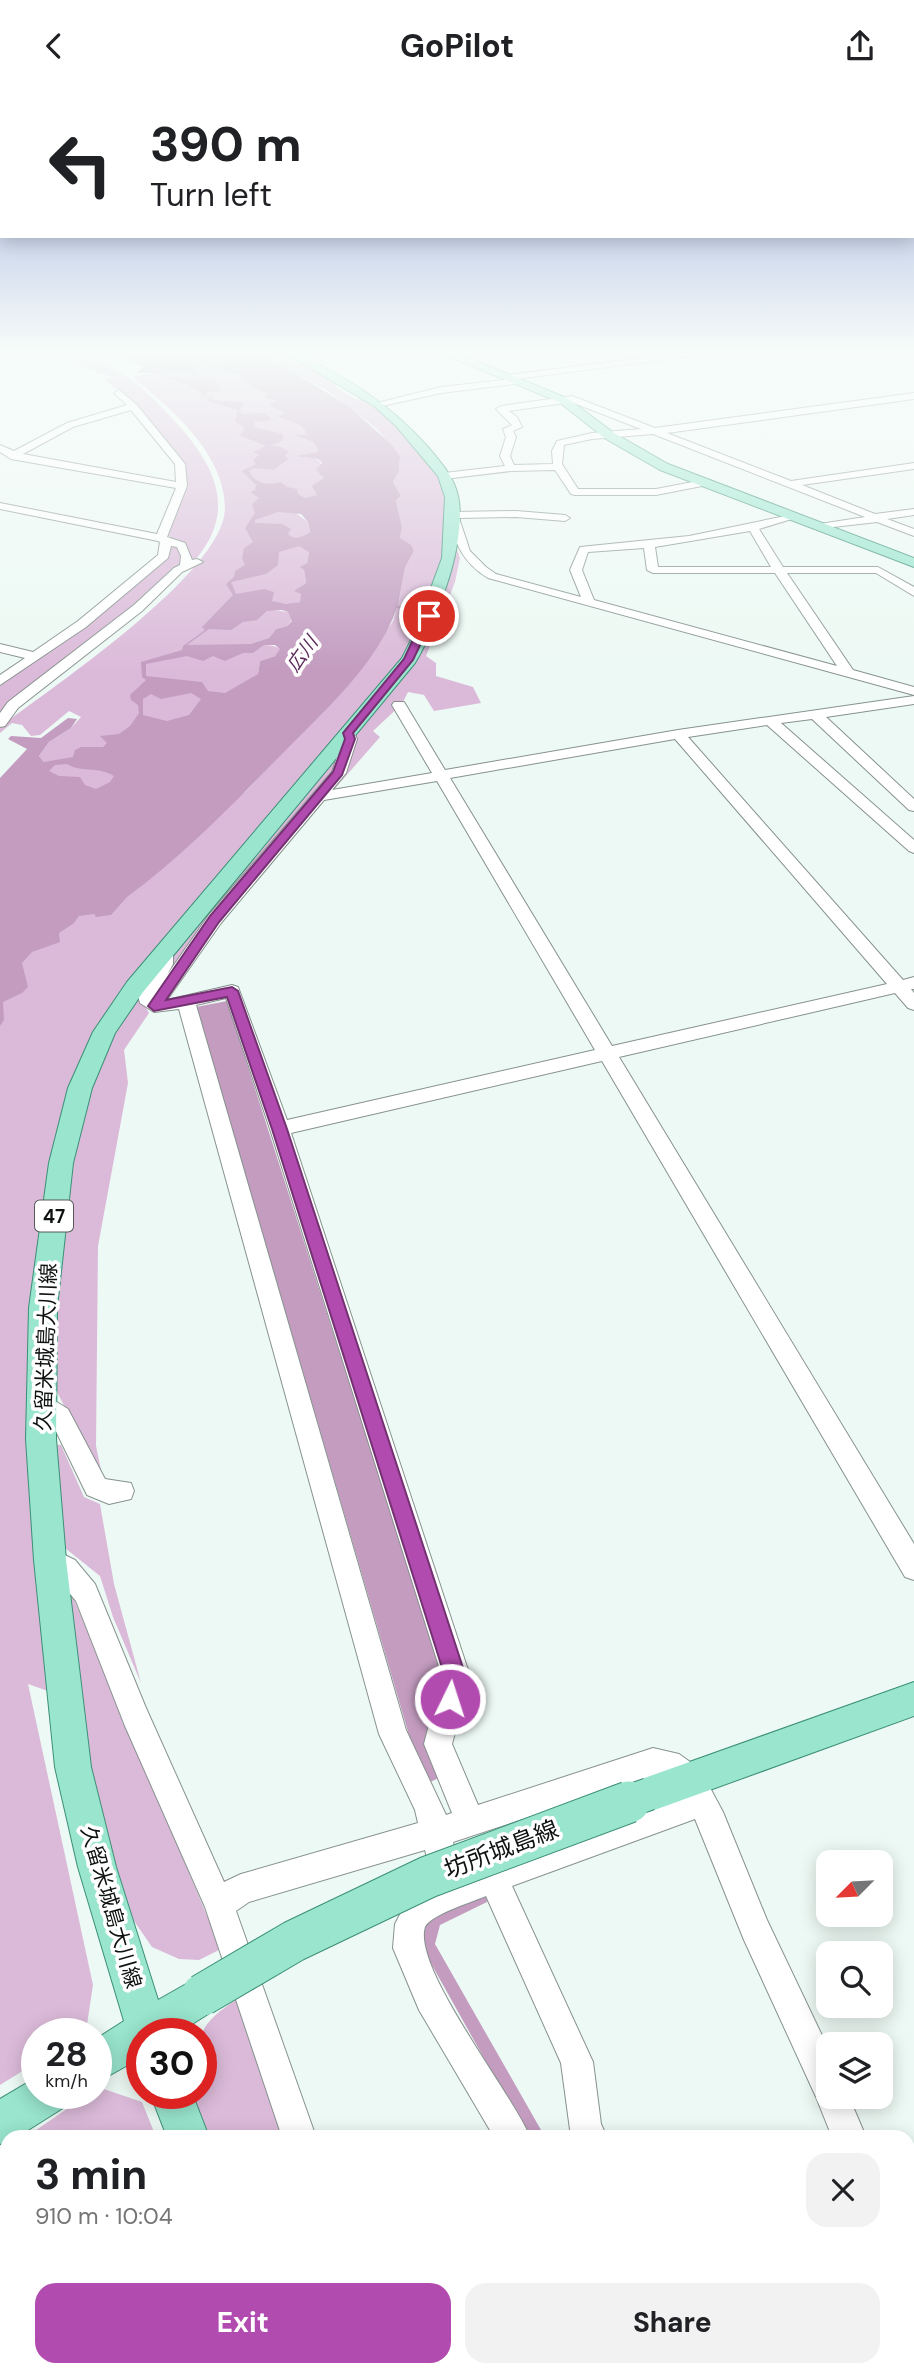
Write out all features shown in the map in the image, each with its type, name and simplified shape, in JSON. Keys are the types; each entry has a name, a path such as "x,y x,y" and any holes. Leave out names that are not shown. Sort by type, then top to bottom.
{"main road":[{"name":"久留米城島大川線","path":"126,2045 97,1867 73,1767 50,1560 41,1439 43,1308 61,1163 80,1088 104,1032 135,987 409,660 422,633 449,558 452,497 444,476 430,458"},
{"path":"648,458 703,483 914,563"},
{"name":"坊所城島線","path":"167,2018 294,1941 428,1877 649,1794 695,1788 914,1699"},
{"path":"0,2123 22,2109"},
{"path":"177,2109 185,2130"}],"street":[{"path":"29,458 182,486"},
{"path":"0,681 118,597 122,589 164,556 163,539 182,486 180,464 175,458"},
{"path":"506,458 511,468"},
{"path":"557,458 573,529"},
{"path":"722,458 914,533"},
{"path":"789,484 914,466"},
{"path":"444,476 511,468 559,467"},
{"path":"168,468 181,471"},
{"path":"703,483 516,514 453,515 464,553 476,567 492,576 914,691"},
{"path":"0,506 163,539 181,545 187,557 186,565 197,562 173,589 154,605 0,723"},
{"path":"820,527 914,512"},
{"path":"589,602 576,571 581,545 649,545 754,529 791,516"},
{"path":"754,529 848,673"},
{"path":"649,545 653,570 878,570 914,593"},
{"path":"0,649 34,656"},
{"path":"318,797 678,734 914,700"},
{"path":"399,705 914,1568"},
{"path":"815,714 914,807"},
{"path":"771,722 914,848"},
{"path":"154,1006 215,919 339,772 350,739 348,733"},
{"path":"678,734 907,985 914,1004"},
{"path":"165,951 164,964 147,996 149,1003 154,1006 186,1002 232,991 280,1129 456,1677 438,1744 471,1822"},
{"path":"280,1129 907,985"},
{"path":"186,1002 393,1734 429,1807 451,1896"},
{"path":"42,1403 60,1416 96,1487 109,1493 122,1491"},
{"path":"50,1560 66,1569 86,1593 135,1716 219,1905 297,2130"},
{"path":"219,1905 242,1889 471,1822 653,1762 669,1764 695,1788 713,1822 755,1929 816,2059"},
{"path":"509,2130 430,1999 409,1948 410,1924 420,1908 494,1878 683,1810 695,1788"},
{"path":"494,1878 577,2062 585,2130"},
{"path":"838,2109 846,2130"}],"shaded area":[{"path":"173,458 202,458 215,483 218,501 217,520 196,559 190,559 185,546 166,535 182,494 188,487 184,471"},
{"path":"210,458 310,458 317,459 322,465 324,478 313,487 318,495 285,505 308,522 310,532 301,538 292,538 271,554 295,545 309,552 307,563 299,567 304,570 306,583 295,591 302,594 300,602 265,609 288,612 292,620 287,626 276,629 269,638 234,649 264,645 281,649 275,656 260,661 258,674 238,695 185,689 209,701 126,764 117,796 43,781 44,762 39,756 49,742 71,728 81,717 69,711 40,735 31,736 22,725 12,723 0,733 0,727 132,627 197,564 217,534 225,508 223,488"},
{"path":"400,458 427,458 447,495 447,530 440,574 423,620 398,667 127,982 78,1065 48,1177 48,1691 28,1684 93,1985 88,2018 21,2018 21,2072 0,2085 0,980 6,969 246,791 355,676 393,621 397,608 413,608 398,607 405,566 414,551 400,538 402,527 396,500 401,496 393,482 399,472"},
{"path":"454,540 460,558 455,582 426,656 436,663 436,676 473,687 481,703 434,711 424,695 408,692 402,704 373,731 380,737 331,793 325,792 355,733 418,654"},
{"path":"169,543 176,544 184,559 163,584 0,716 0,686 150,574 168,556"},
{"path":"348,741 336,772 154,1000 171,954"},
{"path":"157,967 145,1006 149,1013 124,1050 128,1083 98,1246 96,1446 104,1484 53,1384 54,1290 70,1161 89,1090 113,1031"},
{"path":"51,1444 61,1445 84,1497 100,1504 114,1584 141,1683 113,1617 100,1576 60,1544"},
{"path":"70,1590 221,1949 199,1960 179,1959 152,1947 132,1918 95,1800"},
{"path":"239,1998 282,2130 207,2130 199,2109 217,2109 217,2018 213,2018"},
{"path":"112,2092 126,2097 126,2109 145,2109 153,2130 36,2130 67,2109 112,2109"}],"water":[{"name":"広川","path":"256,458 287,458 274,470 254,468 249,471 255,479 263,483 281,482 287,487 297,489 298,494 305,498 317,495 312,486 324,478 316,470 322,463 318,459 308,458 400,458 399,472 393,482 401,496 396,500 402,527 400,538 411,545 414,551 405,567 398,606 414,608 397,608 376,649 347,687 188,847 127,897 111,915 79,916 59,933 60,942 32,952 22,963 28,987 3,1002 4,1020 0,1026 0,778 27,749 8,739 11,736 41,738 68,718 77,719 71,728 49,742 39,756 44,762 73,757 75,750 81,747 103,747 107,743 100,736 119,734 130,726 139,713 138,705 131,700 130,695 146,680 142,677 141,662 182,650 183,646 205,630 202,627 233,595 226,584 234,577 235,571 245,565 242,558 244,548 253,542 245,528 255,513 252,504 259,498 250,492 255,490 256,485 242,471 256,464 253,460","holes":["278,512 301,514 308,522 310,532 296,538 288,534 291,529 282,524 255,523 255,520","299,546 309,552 307,563 299,567 304,570 306,583 294,591 301,594 300,602 286,604 272,601 274,592 264,589 236,594 231,582 266,574 278,565 279,552","267,611 288,612 292,621 287,626 276,629 269,638 250,644 187,645 209,629 231,630 243,622 257,620","264,645 275,645 280,649 275,656 260,661 258,674 225,693 208,691 202,682 146,676 146,664 187,656 203,661 213,656 225,661 243,653 253,653","191,693 201,699 189,715 167,721 143,715 143,699 151,694 161,699","67,764 114,776 110,782 96,789 85,785 80,777 59,776 49,771 55,765"]},
{"path":"227,1001 442,1673 427,1737 441,1777 430,1782 411,1742 196,1007"},
{"path":"486,1893 487,1902 440,1925 435,1944 541,2130 524,2130 428,1958 422,1936 426,1920"}],"route":[{"path":"429,616 409,660 348,733 350,739 339,772 215,919 154,1006 162,1007 232,991 280,1129 456,1677 450,1699"}]}
